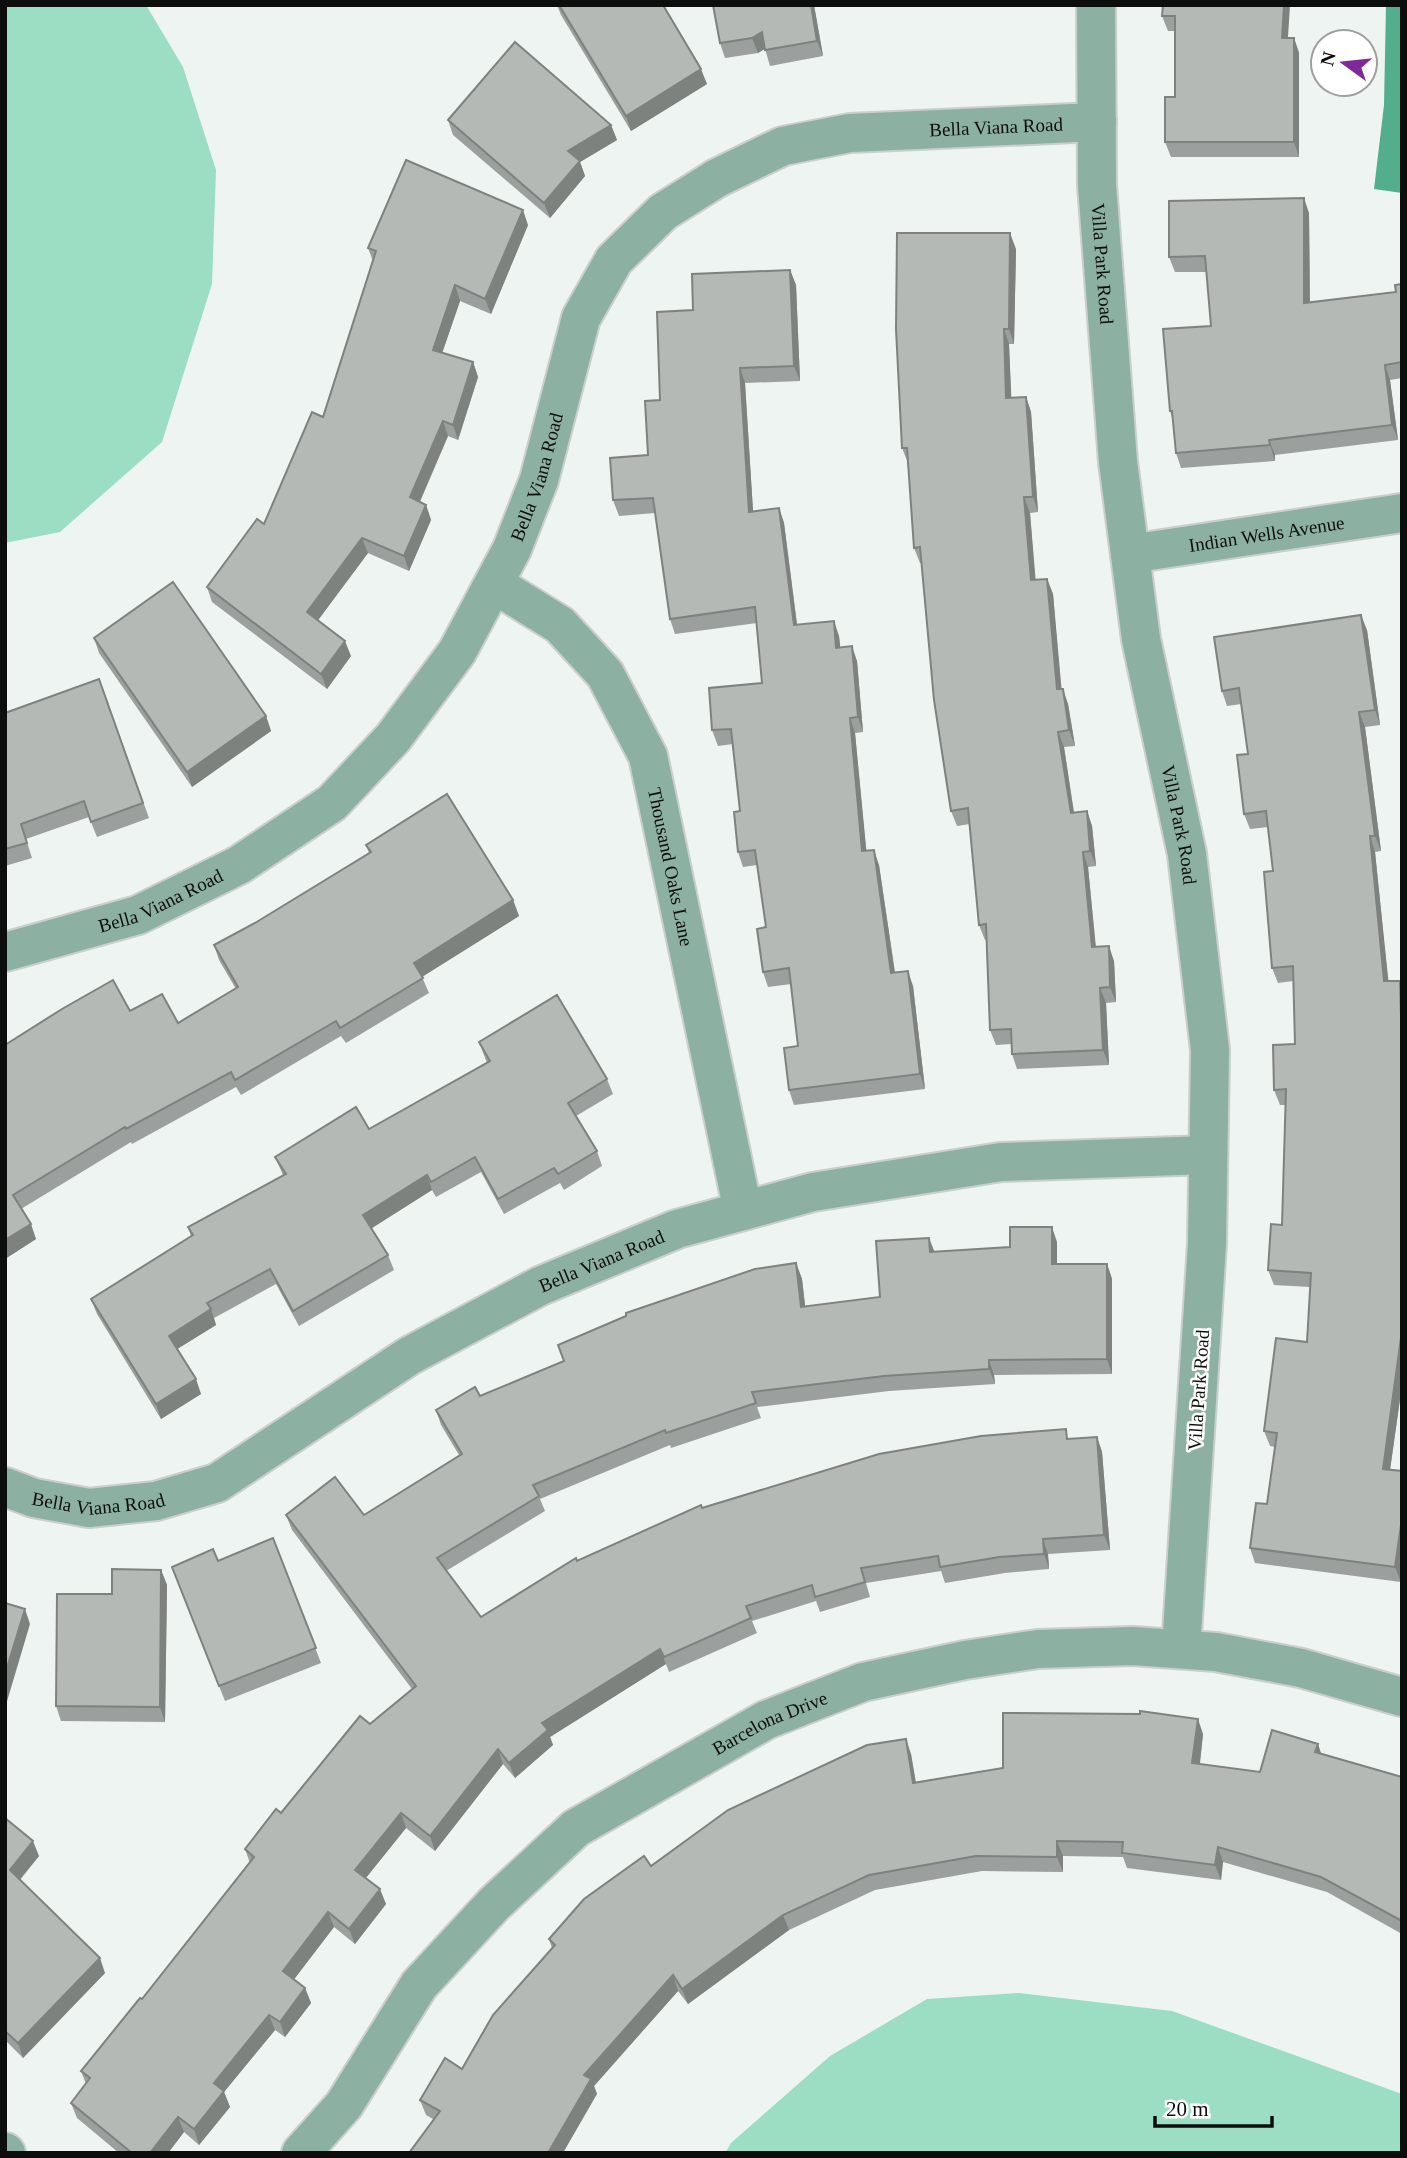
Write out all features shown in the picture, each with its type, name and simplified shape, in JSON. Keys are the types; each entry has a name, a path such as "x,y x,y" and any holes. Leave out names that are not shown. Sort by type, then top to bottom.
{"street":[{"name":"Villa Park Road","path":"1096,5 1097,185 1118,462 1141,639 1188,854 1210,1050 1207,1244 1181,1649"},
{"name":"Bella Viana Road","path":"5,952 138,915 239,865 332,803 393,738 457,652 512,549 538,480 581,317 614,260 663,212 717,178 783,146 850,133 1097,122"},
{"name":"Indian Wells Avenue","path":"1130,554 1402,513"},
{"name":"Thousand Oaks Lane","path":"494,584 560,625 605,674 648,756 743,1211"},
{"name":"Bella Viana Road","path":"5,1487 34,1498 89,1508 156,1501 217,1483 409,1356 540,1286 677,1229 813,1192 1001,1162 1208,1155"},
{"name":"Barcelona Drive","path":"301,2153 344,2105 419,1985 494,1904 576,1828 766,1720 863,1682 965,1660 1038,1649 1133,1646 1216,1652 1301,1668 1402,1697"}],"shaded area":[{"path":"5,5 146,5 183,67 216,170 212,284 162,442 60,532 5,543"},
{"path":"1386,5 1402,5 1402,193 1374,189 1384,105"},
{"path":"1019,1993 1172,2011 1402,2094 1402,2153 725,2153 731,2143 830,2056 927,1999"}],"building":[{"path":"559,5 663,5 701,69 626,116"},
{"path":"713,5 811,5 817,41 765,50 762,32 752,38 720,43"},
{"path":"1163,5 1284,5 1282,38 1294,38 1294,142 1165,142 1165,97 1175,97 1175,16 1162,16"},
{"path":"515,42 611,125 568,151 580,161 544,203 448,120"},
{"path":"406,160 523,210 485,299 455,285 433,350 473,362 453,425 443,421 410,497 426,505 404,556 362,538 307,612 345,641 321,674 207,587 257,519 264,524 312,412 323,417 376,251 368,248"},
{"path":"1304,198 1304,303 1396,292 1395,285 1402,284 1402,362 1385,365 1392,425 1269,440 1270,445 1176,453 1163,329 1211,326 1205,256 1169,257 1169,201"},
{"path":"897,233 1010,233 1009,329 1004,329 1006,398 1026,397 1033,497 1024,497 1031,580 1047,579 1057,689 1063,689 1069,730 1058,732 1071,813 1087,811 1090,851 1083,852 1092,947 1109,946 1110,987 1100,988 1103,1050 1012,1054 1011,1029 990,1030 986,924 979,925 968,808 951,811 934,700 920,547 914,548 907,448 902,448 896,329"},
{"path":"790,270 794,366 740,368 749,512 779,508 794,625 834,621 836,648 852,646 858,717 850,718 862,851 874,850 891,973 908,971 920,1074 789,1090 784,1048 798,1046 789,968 763,972 757,929 766,927 755,850 738,852 734,812 740,811 731,729 712,730 709,688 762,683 755,607 670,619 653,498 613,500 610,458 648,455 645,401 660,400 657,312 693,310 692,274"},
{"path":"173,582 266,716 187,772 94,638"},
{"path":"1361,615 1375,710 1359,712 1375,836 1370,836 1384,981 1400,981 1402,1330 1383,1469 1402,1471 1402,1518 1395,1567 1250,1548 1256,1503 1267,1504 1277,1433 1264,1431 1276,1338 1307,1342 1311,1273 1268,1270 1271,1224 1282,1225 1286,1089 1274,1090 1273,1045 1295,1044 1293,966 1272,968 1264,872 1273,871 1266,811 1244,814 1237,755 1248,754 1239,688 1222,691 1214,637"},
{"path":"99,679 143,803 91,822 84,801 21,824 27,843 5,849 5,713"},
{"path":"447,794 513,900 414,963 423,978 340,1028 336,1021 235,1080 231,1072 126,1129 125,1127 13,1195 31,1224 5,1240 5,1045 113,980 130,1011 162,994 178,1023 238,987 214,945 371,852 366,845"},
{"path":"557,995 607,1079 568,1103 597,1151 558,1174 554,1168 498,1199 475,1157 431,1182 427,1175 363,1215 388,1255 293,1311 270,1269 207,1303 211,1309 169,1336 196,1379 156,1404 91,1299 193,1235 188,1227 286,1174 275,1157 356,1107 369,1129 490,1061 479,1042"},
{"path":"1010,1227 1052,1227 1052,1264 1107,1264 1107,1359 989,1360 989,1369 884,1376 752,1392 756,1403 666,1433 665,1430 533,1485 539,1496 437,1558 481,1617 576,1558 577,1561 701,1505 702,1508 879,1454 981,1436 1066,1429 1067,1439 1097,1437 1104,1535 1043,1539 1044,1554 999,1557 940,1567 938,1556 861,1568 865,1582 815,1597 812,1585 746,1606 751,1618 664,1657 660,1649 542,1723 548,1730 509,1763 498,1749 430,1836 401,1813 355,1870 380,1889 349,1929 328,1912 283,1971 305,1988 280,2022 269,2015 214,2083 224,2091 194,2129 178,2117 150,2153 132,2153 71,2103 90,2078 81,2071 140,1998 142,1999 254,1857 245,1849 276,1809 281,1813 360,1716 370,1724 416,1686 286,1515 335,1477 364,1515 462,1454 436,1410 475,1387 480,1396 564,1361 558,1345 626,1316 626,1313 755,1269 796,1263 801,1307 880,1297 876,1241 929,1238 930,1252 1010,1247"},
{"path":"273,1538 316,1648 219,1686 172,1567 213,1549 218,1561"},
{"path":"112,1569 161,1570 160,1707 56,1706 57,1594 112,1594"},
{"path":"5,1603 25,1609 5,1674"},
{"path":"1140,1711 1198,1719 1192,1763 1260,1772 1272,1730 1318,1744 1315,1752 1402,1777 1402,1921 1321,1877 1218,1847 1215,1865 1122,1853 1123,1842 1057,1841 1057,1857 976,1856 869,1875 783,1915 682,1989 673,1975 584,2075 591,2079 548,2153 409,2153 440,2111 420,2100 445,2058 462,2069 493,2015 555,1945 549,1939 584,1899 644,1856 651,1866 728,1810 867,1745 906,1739 913,1783 1003,1768 1003,1713 1140,1714"},
{"path":"5,1818 33,1841 10,1870 100,1958 18,2043 5,2031"}]}
